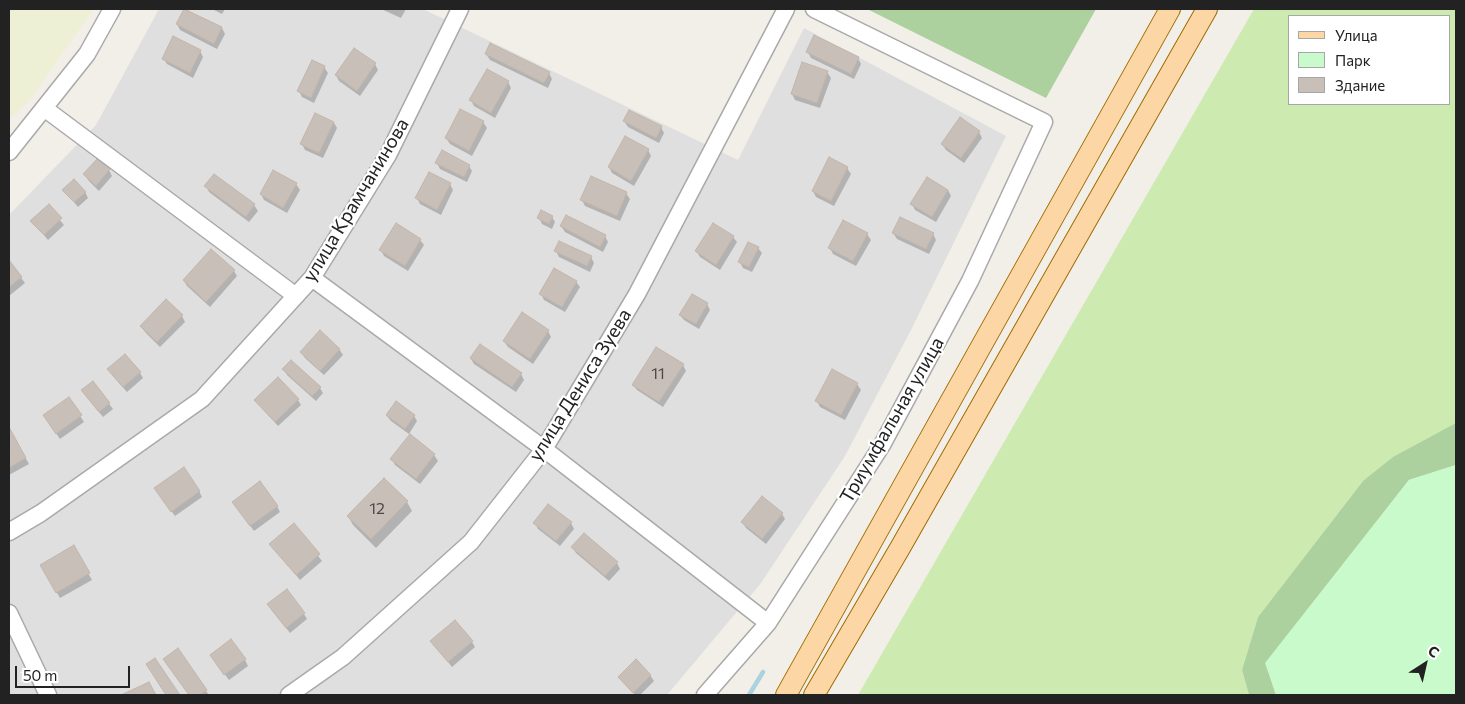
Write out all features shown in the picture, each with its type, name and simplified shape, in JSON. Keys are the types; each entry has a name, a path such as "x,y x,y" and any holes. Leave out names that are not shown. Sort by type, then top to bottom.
{"main road":[{"path":"786,695 1170,9"},
{"path":"814,695 915,522 1207,9"}],"street":[{"path":"9,152 87,54 112,9"},
{"name":"улица Крамчанинова","path":"9,532 41,513 202,399 312,278 388,155 460,9"},
{"name":"улица Дениса Зуева","path":"289,695 342,657 472,542 544,449 637,294 786,9"},
{"name":"Триумфальная улица","path":"705,695 768,623 882,445 970,281 1044,122 814,9"},
{"path":"44,108 296,296"},
{"path":"312,278 544,449 768,623"},
{"path":"9,613 48,695"}],"shaded area":[{"path":"159,9 423,9 738,160 804,28 1006,136 912,328 845,456 761,583 667,695 9,695 9,215 96,125"}],"green space":[{"path":"9,9 94,9 29,101 9,120"},
{"path":"867,9 1096,9 1046,98"},
{"path":"1254,9 1456,9 1456,423 1363,481 1258,617 1242,670 1249,695 858,695"},
{"path":"1456,423 1456,465 1409,480 1266,663 1276,695 1249,695 1242,670 1258,617 1363,481 1393,457"},
{"path":"1456,465 1456,695 1276,695 1265,663 1409,480"}],"building":[{"path":"184,9 222,27 214,44 176,24"},
{"path":"814,35 859,57 851,74 806,52"},
{"path":"173,36 201,50 190,73 162,59"},
{"path":"490,43 550,72 544,83 485,54"},
{"path":"354,48 376,63 357,91 335,75"},
{"path":"312,60 325,66 311,98 297,91"},
{"path":"802,62 828,71 817,103 791,94"},
{"path":"487,69 509,81 491,113 469,100"},
{"path":"460,109 484,121 469,151 445,138"},
{"path":"629,110 662,126 656,138 623,121"},
{"path":"315,113 334,122 319,153 300,144"},
{"path":"960,117 980,131 961,158 941,144"},
{"path":"625,136 649,149 631,181 608,167"},
{"path":"442,150 470,165 464,177 435,163"},
{"path":"829,157 848,167 831,201 812,191"},
{"path":"98,158 110,169 96,186 83,174"},
{"path":"273,170 297,183 283,208 260,194"},
{"path":"429,172 451,183 437,210 415,198"},
{"path":"214,174 255,204 246,217 204,186"},
{"path":"591,176 627,192 617,216 580,200"},
{"path":"927,177 948,190 932,217 910,204"},
{"path":"74,179 86,192 74,202 62,190"},
{"path":"49,204 62,218 44,235 30,221"},
{"path":"541,210 553,216 549,224 537,218"},
{"path":"566,215 606,235 600,247 560,226"},
{"path":"900,217 934,233 926,249 892,233"},
{"path":"843,220 868,233 853,261 828,248"},
{"path":"396,223 421,239 405,266 379,250"},
{"path":"713,223 734,236 716,265 695,251"},
{"path":"559,241 592,256 587,266 554,251"},
{"path":"748,242 759,247 749,267 738,262"},
{"path":"211,249 235,270 206,302 183,280"},
{"path":"9,260 22,277 9,287"},
{"path":"554,268 577,281 562,307 539,294"},
{"path":"692,294 708,303 696,324 679,315"},
{"path":"166,299 183,315 157,342 140,326"},
{"path":"522,312 549,330 530,359 503,341"},
{"path":"320,330 340,349 320,371 300,352"},
{"path":"480,344 522,373 512,387 470,358"},
{"path":"656,347 684,364 659,402 632,385"},
{"path":"125,354 141,372 123,387 107,369"},
{"path":"291,360 321,387 312,396 282,369"},
{"path":"832,369 858,383 841,415 815,401"},
{"path":"278,377 299,399 275,422 254,400"},
{"path":"93,381 110,403 99,412 81,390"},
{"path":"69,397 82,415 56,434 43,415"},
{"path":"396,401 415,415 405,429 386,415"},
{"path":"9,427 26,458 9,468"},
{"path":"410,434 435,454 416,479 390,459"},
{"path":"184,467 200,491 171,512 154,488"},
{"path":"384,478 408,501 371,539 347,516"},
{"path":"260,481 278,506 250,526 232,502"},
{"path":"762,496 783,513 762,539 741,522"},
{"path":"548,504 572,522 556,541 533,523"},
{"path":"294,523 320,554 296,575 269,544"},
{"path":"584,533 618,562 605,576 571,547"},
{"path":"74,545 90,573 56,593 40,565"},
{"path":"287,589 305,613 286,628 267,604"},
{"path":"455,620 473,641 448,662 430,641"},
{"path":"231,639 246,659 224,675 210,655"},
{"path":"178,648 207,690 200,695 189,695 163,659"},
{"path":"155,658 180,695 166,695 146,664"},
{"path":"636,659 651,675 633,693 618,677"},
{"path":"149,682 156,695 121,695"}],"waterway":[{"path":"749,695 763,672"}]}
